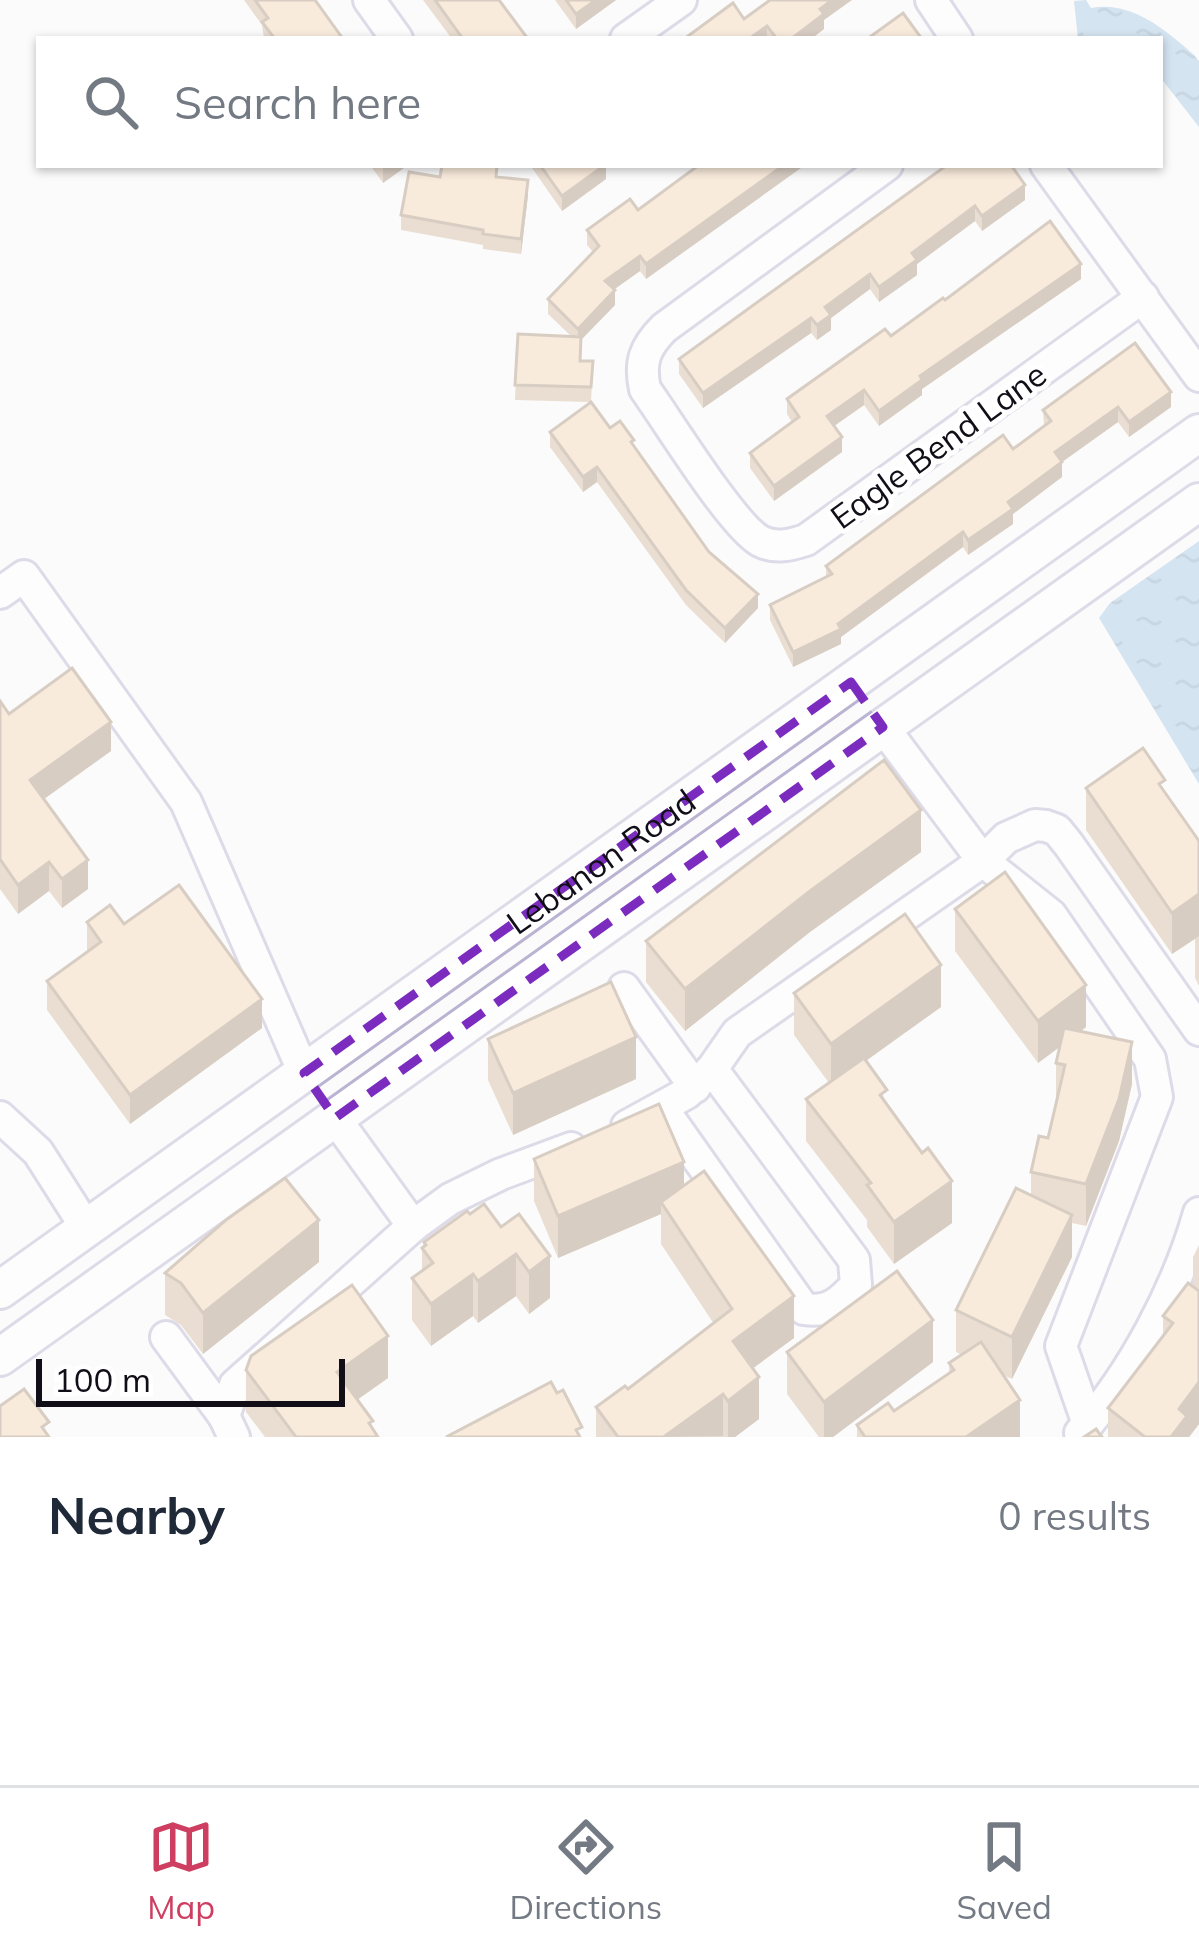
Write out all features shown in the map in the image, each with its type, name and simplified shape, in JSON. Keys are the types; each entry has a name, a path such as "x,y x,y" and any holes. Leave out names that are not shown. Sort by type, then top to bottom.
{"main road":[{"name":"Lebanon Road","path":"0,1291 1199,433"},
{"name":"Lebanon Road","path":"0,1357 1199,502"},
{"path":"851,682 883,727"},
{"path":"304,1073 335,1118"}],"street":[{"path":"369,0 395,36"},
{"path":"630,36 680,0"},
{"path":"932,0 955,36"},
{"name":"Eagle Bend Lane","path":"883,168 647,344 640,368 645,389 731,509 760,541 777,546 806,540 1143,297"},
{"path":"1048,168 1199,376"},
{"path":"0,593 24,576 186,802 304,1073"},
{"path":"883,727 983,861 1051,915 1150,1058 1157,1097 1061,1346 1082,1430"},
{"path":"229,1426 235,1385 413,1226 450,1199 501,1174 621,1129 662,1108 703,1078 737,1033 1020,831 1035,825 1057,830 1199,1030"},
{"path":"624,988 854,1260 856,1285 842,1300 830,1308 804,1309 662,1108"},
{"path":"0,1117 38,1152 87,1228"},
{"path":"335,1118 413,1226"},
{"path":"1082,1430 1141,1349 1199,1213"},
{"path":"166,1337 229,1426"}],"highlighted area":[{"path":"851,682 883,727 335,1118 304,1073"}],"water":[{"path":"1074,1 1134,13 1194,55 1199,61 1199,127 1163,81 1163,36 1078,36"},
{"path":"1199,541 1199,784 1099,618 1110,603"}],"building":[{"path":"255,0 315,0 341,36 273,36 262,22 268,18"},
{"path":"435,0 499,0 526,36 461,36"},
{"path":"566,0 596,0 576,14"},
{"path":"770,0 832,0 820,9 824,14 795,36 775,36 767,26 753,36 688,36 733,3 744,19"},
{"path":"903,13 920,36 871,36"},
{"path":"442,168 497,168 496,177 528,180 521,239 401,215 409,172 440,177"},
{"path":"542,168 601,168 562,196"},
{"path":"695,168 780,168 646,264 640,256 605,281 615,290 578,329 548,299 599,246 587,230 630,199 638,210"},
{"path":"943,168 1013,168 1025,185 982,216 975,206 912,253 917,260 879,287 870,274 825,307 831,315 817,325 811,318 703,393 679,359"},
{"path":"1050,221 1081,264 920,376 922,380 879,411 864,390 827,416 842,437 774,486 750,453 799,417 787,399 885,329 891,336 945,300"},
{"path":"518,334 581,337 580,361 593,361 591,387 515,385"},
{"path":"1135,343 1171,392 1129,422 1118,407 1055,452 1062,462 1008,502 1013,509 968,540 963,532 838,624 841,629 793,652 770,605 832,574 826,566 1003,435 1013,449 1051,421 1043,410"},
{"path":"591,402 610,428 620,421 709,552 758,594 725,628 686,590 597,467 583,477 550,432"},
{"path":"72,668 111,722 30,780 88,860 62,879 49,862 18,885 0,859 0,701 9,714"},
{"path":"1143,748 1165,780 1159,784 1199,841 1199,894 1172,913 1086,788"},
{"path":"884,760 921,810 685,989 646,941"},
{"path":"1005,872 1086,985 1038,1021 955,909"},
{"path":"179,885 262,999 130,1095 47,981 101,942 87,922 110,905 124,924"},
{"path":"905,914 941,965 831,1044 794,993"},
{"path":"611,982 636,1037 513,1093 488,1039"},
{"path":"1064,1028 1132,1042 1119,1099 1086,1184 1031,1172 1039,1136 1048,1138 1065,1065 1056,1063"},
{"path":"864,1058 887,1090 880,1095 922,1153 928,1148 952,1181 894,1222 867,1185 871,1183 806,1099"},
{"path":"659,1104 684,1162 558,1216 534,1159"},
{"path":"704,1171 794,1296 733,1341 759,1377 728,1401 723,1394 666,1437 618,1437 596,1407 625,1386 628,1389 732,1309 661,1202"},
{"path":"285,1178 319,1220 203,1313 181,1283 165,1273 226,1220"},
{"path":"1016,1188 1072,1215 1012,1337 956,1310"},
{"path":"484,1204 501,1227 519,1214 550,1256 529,1272 516,1254 478,1281 473,1274 431,1304 412,1278 433,1263 422,1248 424,1242"},
{"path":"897,1271 933,1320 824,1402 787,1352"},
{"path":"1188,1283 1199,1291 1199,1382 1179,1409 1187,1416 1171,1437 1145,1437 1108,1408 1173,1323 1163,1316"},
{"path":"352,1285 388,1336 337,1372 373,1421 369,1423 378,1437 296,1437 246,1370 251,1356"},
{"path":"981,1342 1020,1400 966,1437 865,1437 857,1425 888,1403 894,1411 954,1370 949,1363"},
{"path":"551,1382 557,1393 563,1390 582,1427 576,1430 580,1437 446,1437"},
{"path":"24,1389 49,1422 42,1427 49,1437 0,1437 0,1406"}]}
